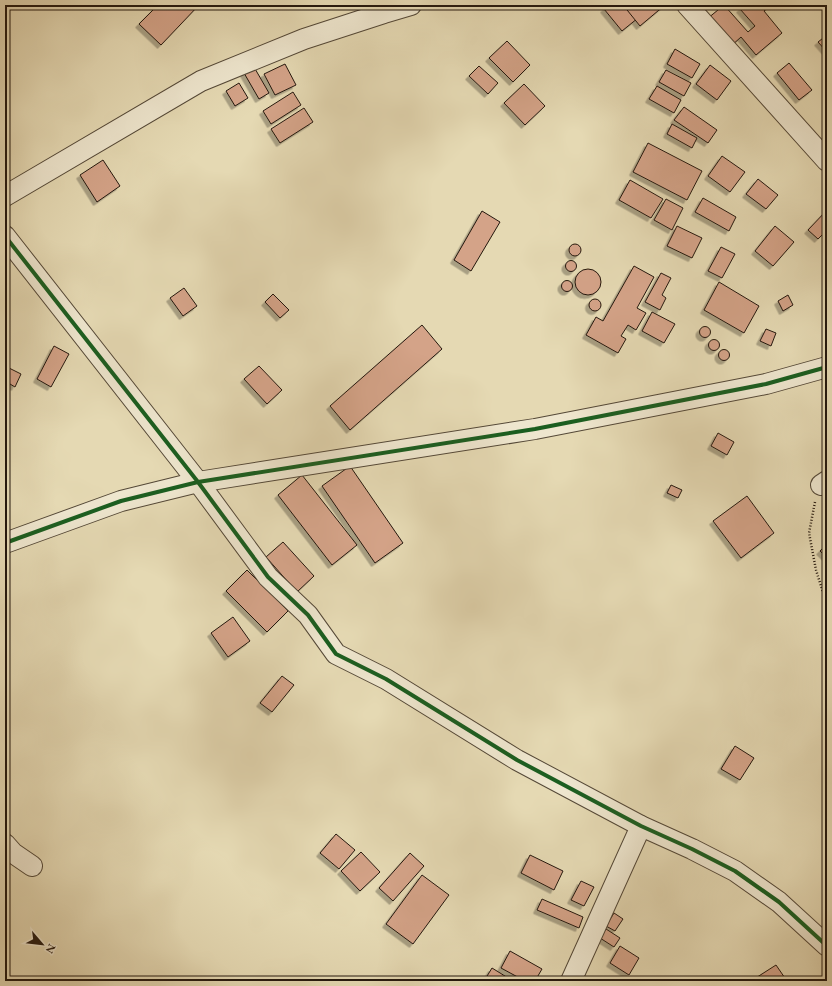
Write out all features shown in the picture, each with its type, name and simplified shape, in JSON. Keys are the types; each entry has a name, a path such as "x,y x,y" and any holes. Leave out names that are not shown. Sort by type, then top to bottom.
{"street":[{"path":"5,196 200,81 304,39 411,5"},
{"path":"687,5 827,162"},
{"path":"5,236 198,482 268,577 308,615 336,654 386,679 517,760 641,826 692,849 735,871 778,902 827,946"},
{"path":"5,543 121,501 198,482 535,429 766,384 827,367"},
{"path":"571,981 641,826"},
{"path":"5,844 13,853 32,866"}],"path":[{"path":"824,483 812,512 808,533 816,570 827,605"}],"building":[{"path":"158,5 199,5 161,45 139,24"},
{"path":"609,5 627,5 638,18 622,31 604,9"},
{"path":"623,5 665,5 640,26"},
{"path":"724,5 748,32 755,26 740,9 745,5 769,5 770,6 764,11 782,33 756,55 741,37 730,47 707,19"},
{"path":"827,35 827,52 818,42"},
{"path":"507,41 530,65 513,82 489,58"},
{"path":"675,49 700,64 692,78 667,64"},
{"path":"789,63 812,90 799,100 777,73"},
{"path":"285,64 296,85 275,95 264,74"},
{"path":"710,65 731,81 717,100 696,84"},
{"path":"479,66 498,83 488,94 469,76"},
{"path":"254,67 269,93 259,99 244,73"},
{"path":"666,70 691,83 684,96 659,82"},
{"path":"239,83 248,98 235,106 226,91"},
{"path":"524,84 545,106 525,125 504,103"},
{"path":"657,86 681,100 674,113 649,99"},
{"path":"293,92 301,105 271,124 263,111"},
{"path":"684,107 717,130 708,143 674,120"},
{"path":"304,108 313,122 280,143 271,129"},
{"path":"672,124 697,138 692,148 667,134"},
{"path":"648,143 702,171 687,200 633,172"},
{"path":"722,156 745,172 730,192 708,176"},
{"path":"103,160 120,186 97,202 80,175"},
{"path":"758,179 778,195 766,209 746,194"},
{"path":"630,180 663,199 651,218 619,200"},
{"path":"703,198 736,217 729,231 695,212"},
{"path":"666,199 683,208 672,230 654,220"},
{"path":"827,210 827,230 818,239 808,230"},
{"path":"482,211 500,222 471,271 454,260"},
{"path":"677,226 702,238 692,258 667,246"},
{"path":"775,226 794,242 773,266 755,251"},
{"path":"573,244 577,244 581,250 577,256 573,256 569,252 569,248"},
{"path":"721,247 735,254 722,278 708,271"},
{"path":"569,261 573,261 575,262 575,270 569,271 566,268 566,264"},
{"path":"634,266 654,277 637,308 646,313 636,330 628,325 621,336 626,339 618,353 586,335 596,317 603,321"},
{"path":"588,269 597,273 601,282 597,291 588,295 579,291 575,282 579,273"},
{"path":"661,273 671,278 662,295 666,298 660,310 645,302"},
{"path":"567,280 571,282 573,286 571,290 567,292 563,290 561,286 563,282"},
{"path":"719,282 759,306 744,333 704,310"},
{"path":"184,288 197,306 183,316 170,298"},
{"path":"273,294 289,310 280,318 265,302"},
{"path":"788,295 793,305 783,311 778,301"},
{"path":"593,299 597,299 601,305 597,311 593,311 589,307 589,303"},
{"path":"652,312 675,324 664,343 642,331"},
{"path":"422,325 442,349 350,430 330,406"},
{"path":"703,327 707,327 709,328 709,336 703,337 700,334 700,330"},
{"path":"766,329 776,333 771,346 760,341"},
{"path":"712,340 716,340 718,341 718,349 712,350 709,347 709,343"},
{"path":"54,346 69,354 51,387 37,379"},
{"path":"722,350 726,350 728,351 728,359 722,360 719,357 719,353"},
{"path":"5,366 21,374 15,387 5,381"},
{"path":"259,366 282,390 267,404 244,379"},
{"path":"718,433 734,442 727,455 711,446"},
{"path":"350,466 403,543 375,563 322,486"},
{"path":"302,475 357,545 332,565 278,495"},
{"path":"671,485 682,490 678,498 667,493"},
{"path":"747,496 774,533 741,558 713,521"},
{"path":"283,542 314,576 297,592 266,557"},
{"path":"827,544 827,558 820,551"},
{"path":"247,570 288,611 267,632 226,591"},
{"path":"233,617 250,641 228,657 211,633"},
{"path":"282,676 294,685 272,712 260,703"},
{"path":"735,746 754,758 740,780 721,769"},
{"path":"336,834 355,850 339,869 320,853"},
{"path":"361,852 380,872 360,891 341,871"},
{"path":"410,853 424,866 393,901 379,888"},
{"path":"530,855 563,871 554,890 521,873"},
{"path":"422,875 449,895 413,944 386,924"},
{"path":"581,881 594,887 584,906 571,900"},
{"path":"542,899 583,917 579,928 537,910"},
{"path":"614,913 623,919 615,931 606,926"},
{"path":"606,929 620,938 614,947 600,938"},
{"path":"620,946 639,958 629,975 610,963"},
{"path":"510,951 542,969 535,981 525,981 501,968"},
{"path":"776,965 787,981 751,981"},
{"path":"492,968 513,981 484,981"}],"cycle path":[{"path":"5,236 198,482 268,577 308,615 336,654 386,679 517,760 641,826 692,849 735,871 779,902 827,946"},
{"path":"5,543 121,501 198,482 535,429 766,384 827,367"}]}
